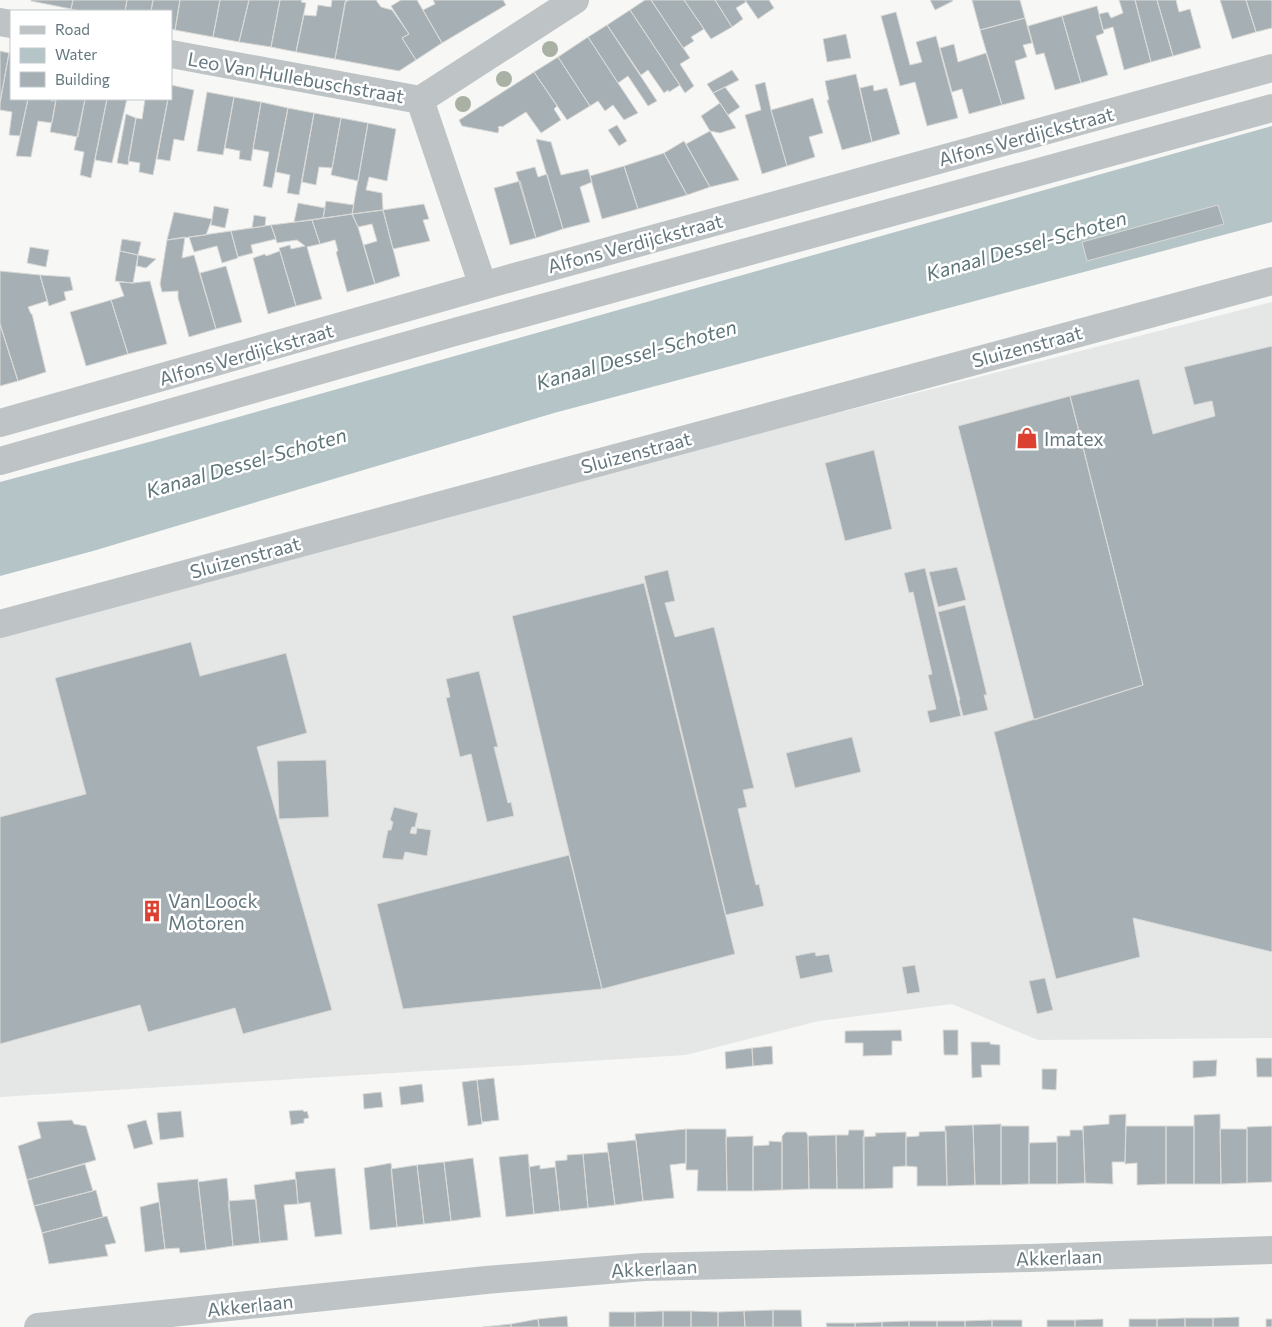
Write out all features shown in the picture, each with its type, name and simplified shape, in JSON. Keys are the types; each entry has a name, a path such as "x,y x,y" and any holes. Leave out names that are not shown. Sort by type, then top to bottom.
{"street":[{"name":"Leo Van Hullebuschstraat","path":"172,54 420,100 575,0"},
{"name":"Alfons Verdijckstraat","path":"0,424 483,286 1272,68"},
{"name":"Leo Van Hullebuschstraat","path":"420,100 483,286"},
{"path":"0,461 442,336 1272,108"},
{"name":"Sluizenstraat","path":"0,624 1272,281"},
{"name":"Akkerlaan","path":"38,1327 486,1280 644,1267 1040,1258 1272,1250"}],"shaded area":[{"path":"1272,302 1272,1038 1038,1040 952,1004 819,1021 686,1055 0,1097 0,625 94,603"}],"water":[{"name":"Kanaal Dessel-Schoten","path":"1272,126 1272,222 554,413 93,551 0,576 0,482 149,442"}],"building":[{"path":"31,0 73,0 71,9"},
{"path":"73,0 127,0 125,10 71,9"},
{"path":"127,0 153,0 151,10 125,10"},
{"path":"153,0 180,0 175,30 172,29 172,10 151,10"},
{"path":"180,0 220,0 213,37 175,30"},
{"path":"220,0 249,0 239,42 213,37"},
{"path":"249,0 280,0 271,47 239,42"},
{"path":"280,0 302,0 301,2 306,3 296,52 271,47"},
{"path":"332,0 346,0 335,59 296,52 304,15 316,16 318,5 331,7"},
{"path":"349,0 376,0 381,7 392,10 409,34 402,38 416,60 399,71 335,59 345,2"},
{"path":"401,0 417,0 442,43 416,60 402,38 409,34 391,6"},
{"path":"433,0 503,0 506,5 442,43 423,10 435,4"},
{"path":"645,0 651,0 690,58 680,64 694,86 685,93 630,10"},
{"path":"651,0 684,0 704,29 691,37 694,41 683,48"},
{"path":"684,0 715,0 732,27 711,39"},
{"path":"715,0 745,0 746,2 736,8 743,19 732,27"},
{"path":"745,0 769,0 774,8 758,19"},
{"path":"930,0 952,0 953,1 935,10"},
{"path":"972,0 1020,0 1025,18 980,30"},
{"path":"1119,0 1135,0 1151,62 1124,70 1113,27 1103,30 1099,14 1108,12 1111,18 1123,13"},
{"path":"1135,0 1157,0 1173,56 1151,62"},
{"path":"1157,0 1176,0 1179,12 1190,9 1201,48 1173,56"},
{"path":"1220,0 1246,0 1256,32 1232,39"},
{"path":"1246,0 1272,0 1272,28 1256,32"},
{"path":"1097,6 1104,33 1096,36 1108,75 1081,83 1062,16"},
{"path":"630,10 680,85 669,92 668,90 664,93 648,70 641,75 607,25"},
{"path":"896,12 910,65 922,62 916,42 936,36 958,118 927,126 915,82 900,86 881,16"},
{"path":"1062,16 1081,83 1055,90 1044,53 1036,55 1028,26"},
{"path":"1025,18 1032,43 1023,45 1027,57 1015,61 1025,99 1002,105 980,30"},
{"path":"607,25 657,101 648,106 628,76 618,83 588,37"},
{"path":"846,34 851,58 827,62 823,39"},
{"path":"588,37 638,113 624,120 613,105 605,111 598,101 590,106 558,57"},
{"path":"954,44 958,62 986,53 1002,105 969,114 962,89 952,92 940,48"},
{"path":"0,51 9,53 0,103"},
{"path":"10,53 10,100 28,100 20,136 9,135 12,112 0,110"},
{"path":"558,57 590,106 567,120 534,72"},
{"path":"732,70 739,80 713,93 707,84"},
{"path":"534,72 557,106 554,109 561,120 541,133 526,112 502,127 498,127 498,133 462,126 459,120"},
{"path":"856,74 872,142 842,150 827,100 829,100 825,81"},
{"path":"765,82 787,166 762,174 745,115 761,110 755,85"},
{"path":"172,85 194,90 184,141 174,139 170,161 157,159 168,100 172,100"},
{"path":"873,85 874,91 887,88 900,134 872,142 860,88"},
{"path":"725,87 740,107 728,115 713,93"},
{"path":"207,92 234,97 223,155 197,151"},
{"path":"234,97 261,102 251,161 239,159 240,151 225,148"},
{"path":"813,98 823,133 809,137 815,157 787,166 771,110"},
{"path":"28,100 56,100 52,123 38,121 31,157 16,156"},
{"path":"56,100 85,100 78,137 50,132"},
{"path":"85,100 107,100 91,178 80,175 84,152 74,150"},
{"path":"107,100 127,100 112,163 95,160"},
{"path":"145,100 168,100 153,175 139,172 140,163 128,161 136,118 142,119"},
{"path":"261,102 288,108 272,188 263,186 269,152 253,149"},
{"path":"720,103 736,128 720,133 710,131 701,116"},
{"path":"288,108 314,113 299,195 287,193 290,175 276,172"},
{"path":"314,113 341,118 332,168 319,167 316,185 302,182"},
{"path":"126,114 136,118 128,165 117,163"},
{"path":"341,118 368,123 358,181 331,175"},
{"path":"368,123 396,129 387,181 369,177 366,190 382,193 383,210 352,214"},
{"path":"617,125 627,141 619,146 608,130"},
{"path":"710,131 739,180 710,187 686,144"},
{"path":"536,139 551,142 561,175 588,169 592,182 580,187 590,222 563,229"},
{"path":"684,141 710,187 687,195 664,153"},
{"path":"664,153 687,195 638,209 624,166"},
{"path":"624,166 638,209 602,219 590,176"},
{"path":"535,167 538,177 547,174 563,229 536,238 516,172"},
{"path":"520,181 536,238 510,245 494,188"},
{"path":"326,201 354,205 352,214 323,218"},
{"path":"298,203 325,208 323,218 294,222"},
{"path":"424,204 429,219 423,220 430,241 393,249 383,210"},
{"path":"1218,205 1224,224 1087,261 1082,242"},
{"path":"214,206 229,209 225,228 211,225"},
{"path":"383,210 400,276 375,284 364,245 377,241 372,224 358,227 352,214"},
{"path":"174,212 212,219 206,235 167,240"},
{"path":"352,214 358,227 375,284 347,292 336,252 338,251 335,240 320,244 312,220"},
{"path":"254,215 266,217 265,226 252,228"},
{"path":"312,220 320,244 307,247 322,299 296,306 279,248 290,245 291,249 305,246 297,240 277,243 271,225"},
{"path":"271,225 276,239 251,245 253,253 238,257 231,231"},
{"path":"231,231 238,258 222,263 217,246 194,252 189,237"},
{"path":"185,237 182,258 194,255 216,329 189,337 178,298 178,291 162,292 160,284 167,240"},
{"path":"122,239 141,242 138,255 120,251"},
{"path":"30,247 49,250 46,267 27,263"},
{"path":"120,251 138,255 133,283 115,281"},
{"path":"280,251 296,306 268,314 253,258"},
{"path":"138,255 156,259 146,268 137,266"},
{"path":"226,266 242,322 216,329 200,273"},
{"path":"0,271 40,275 47,301 28,307 32,314 46,372 18,381 0,324"},
{"path":"40,275 70,277 73,290 64,292 66,300 49,306"},
{"path":"150,281 167,344 128,354 111,300 124,296 119,282"},
{"path":"111,300 128,354 86,366 70,312"},
{"path":"0,324 18,381 0,386"},
{"path":"1272,346 1272,952 1133,918 1140,957 1056,979 994,732 1143,685 1070,396 1139,379 1153,434 1215,416 1212,401 1194,405 1184,367"},
{"path":"1070,396 1143,685 1034,720 958,426"},
{"path":"874,450 892,529 845,541 825,463"},
{"path":"957,567 966,600 938,607 929,572"},
{"path":"925,568 961,716 930,723 927,711 936,709 928,675 932,674 913,592 909,593 904,573"},
{"path":"668,570 675,601 665,603 675,637 714,627 754,788 743,790 747,807 738,809 756,885 759,884 764,906 726,915 644,576"},
{"path":"644,583 735,954 602,989 512,616"},
{"path":"965,605 987,695 984,695 988,710 963,716 938,612"},
{"name":"Van Loock Motoren","path":"191,642 200,676 286,653 307,733 257,747 332,1010 243,1034 235,1008 148,1032 140,1005 0,1044 0,817 86,794 55,678"},
{"path":"479,671 498,747 494,747 508,803 511,802 514,816 487,822 471,754 460,757 446,698 450,697 446,679"},
{"path":"852,737 861,772 795,788 786,753"},
{"path":"326,760 329,817 279,819 277,761"},
{"path":"394,807 418,813 415,827 412,827 410,833 416,834 417,828 431,830 427,856 405,852 403,860 382,858 388,830 391,830 393,822 390,820"},
{"path":"569,855 602,989 403,1009 377,904"},
{"path":"815,952 816,956 829,954 833,972 800,979 795,956"},
{"path":"915,965 920,992 907,994 902,967"},
{"path":"1045,978 1053,1010 1037,1014 1029,981"},
{"path":"901,1030 902,1041 892,1041 892,1055 863,1056 863,1043 845,1043 845,1031"},
{"path":"943,1030 958,1030 958,1055 944,1055"},
{"path":"971,1042 990,1042 990,1044 1000,1045 1000,1065 981,1065 982,1077 972,1078"},
{"path":"772,1046 773,1064 753,1066 752,1048"},
{"path":"752,1048 753,1066 726,1069 725,1052"},
{"path":"1256,1058 1272,1058 1272,1077 1257,1077"},
{"path":"1217,1060 1216,1076 1193,1078 1193,1061"},
{"path":"1042,1069 1057,1069 1056,1090 1042,1089"},
{"path":"494,1078 499,1120 482,1122 477,1080"},
{"path":"477,1080 482,1124 468,1126 462,1082"},
{"path":"422,1084 424,1102 401,1105 399,1087"},
{"path":"381,1092 383,1107 364,1109 363,1094"},
{"path":"303,1110 304,1112 307,1111 309,1118 304,1119 304,1123 291,1125 289,1111"},
{"path":"181,1111 184,1137 160,1140 157,1113"},
{"path":"1126,1114 1125,1162 1112,1162 1113,1184 1085,1183 1083,1126 1109,1124 1109,1115"},
{"path":"1220,1114 1221,1184 1194,1184 1194,1115"},
{"path":"72,1120 74,1124 86,1126 96,1160 27,1180 18,1146 41,1138 37,1122"},
{"path":"146,1120 153,1144 134,1149 127,1125"},
{"path":"1001,1124 1001,1185 975,1185 973,1125"},
{"path":"973,1125 975,1185 947,1186 945,1126"},
{"path":"1001,1126 1029,1126 1029,1184 1001,1185"},
{"path":"1126,1126 1166,1126 1166,1184 1137,1185 1137,1163 1125,1164"},
{"path":"1166,1126 1194,1126 1194,1184 1166,1184"},
{"path":"1272,1126 1272,1182 1247,1183 1247,1127"},
{"path":"686,1129 726,1129 727,1191 697,1191 698,1170 686,1170"},
{"path":"686,1129 686,1163 670,1165 674,1198 643,1201 635,1134"},
{"path":"1220,1129 1247,1129 1247,1183 1221,1184"},
{"path":"849,1130 864,1130 864,1189 837,1189 836,1135 848,1135"},
{"path":"1070,1130 1083,1130 1085,1183 1057,1184 1057,1136 1070,1136"},
{"path":"946,1131 947,1186 917,1186 917,1167 906,1166 906,1137 919,1136 919,1132"},
{"path":"786,1132 806,1132 808,1136 809,1189 782,1190 782,1136"},
{"path":"906,1132 906,1166 893,1167 893,1188 864,1189 863,1137 876,1136 875,1133"},
{"path":"836,1135 837,1189 809,1189 808,1136"},
{"path":"753,1136 753,1191 727,1191 726,1137"},
{"path":"636,1140 643,1201 615,1205 607,1143"},
{"path":"769,1141 782,1142 782,1190 753,1191 753,1146 769,1145"},
{"path":"1057,1142 1057,1184 1029,1184 1029,1143"},
{"path":"608,1152 615,1205 588,1208 583,1154"},
{"path":"528,1154 534,1214 506,1217 499,1157"},
{"path":"583,1154 588,1208 560,1211 555,1161 567,1160 567,1155"},
{"path":"473,1158 481,1217 451,1221 444,1162"},
{"path":"444,1162 451,1221 424,1224 417,1165"},
{"path":"391,1163 397,1227 370,1230 364,1168"},
{"path":"85,1164 93,1191 34,1206 27,1180"},
{"path":"417,1165 424,1224 397,1227 391,1169"},
{"path":"540,1165 540,1169 555,1167 560,1211 534,1214 529,1167"},
{"path":"335,1168 342,1234 315,1237 310,1202 298,1204 295,1172"},
{"path":"227,1178 233,1246 206,1250 198,1182"},
{"path":"198,1179 206,1250 180,1253 179,1248 165,1249 157,1183"},
{"path":"296,1179 298,1204 284,1205 288,1240 260,1243 254,1185"},
{"path":"96,1190 103,1217 42,1233 34,1206"},
{"path":"256,1199 260,1243 233,1246 228,1201"},
{"path":"159,1202 165,1249 145,1252 140,1207"},
{"path":"107,1216 116,1243 105,1245 108,1256 49,1264 42,1233"},
{"path":"773,1310 801,1310 802,1327 773,1327"},
{"path":"773,1310 773,1327 745,1327 744,1311"},
{"path":"663,1311 691,1311 691,1327 663,1327"},
{"path":"663,1311 663,1327 635,1327 635,1312"},
{"path":"691,1311 718,1312 718,1327 691,1327"},
{"path":"744,1311 745,1327 718,1327 718,1312"},
{"path":"609,1312 635,1312 635,1327 609,1327"},
{"path":"567,1316 568,1327 539,1327 538,1319"},
{"path":"1239,1317 1239,1327 1213,1327 1213,1318"},
{"path":"1185,1318 1213,1318 1213,1327 1185,1327"},
{"path":"1185,1318 1185,1327 1157,1327 1157,1319"},
{"path":"538,1319 539,1327 511,1327 511,1324"},
{"path":"1103,1319 1103,1327 1075,1327 1075,1320"},
{"path":"1129,1319 1157,1319 1157,1327 1129,1327"},
{"path":"1266,1319 1272,1319 1272,1327 1266,1327"},
{"path":"992,1320 1022,1320 1022,1327 992,1327"},
{"path":"992,1320 992,1327 965,1327 965,1321"},
{"path":"1047,1320 1075,1320 1075,1327 1047,1327"},
{"path":"909,1321 937,1321 937,1327 909,1327"},
{"path":"909,1321 909,1327 882,1327 882,1322"},
{"path":"937,1321 965,1321 965,1327 937,1327"},
{"path":"882,1322 882,1327 855,1327 855,1323"},
{"path":"826,1323 855,1323 855,1327 827,1327"},
{"path":"511,1324 511,1327 483,1327"}],"place":[{"name":"Imatex","path":"1027,438"},
{"name":"Van Loock Motoren","path":"152,911"}]}
